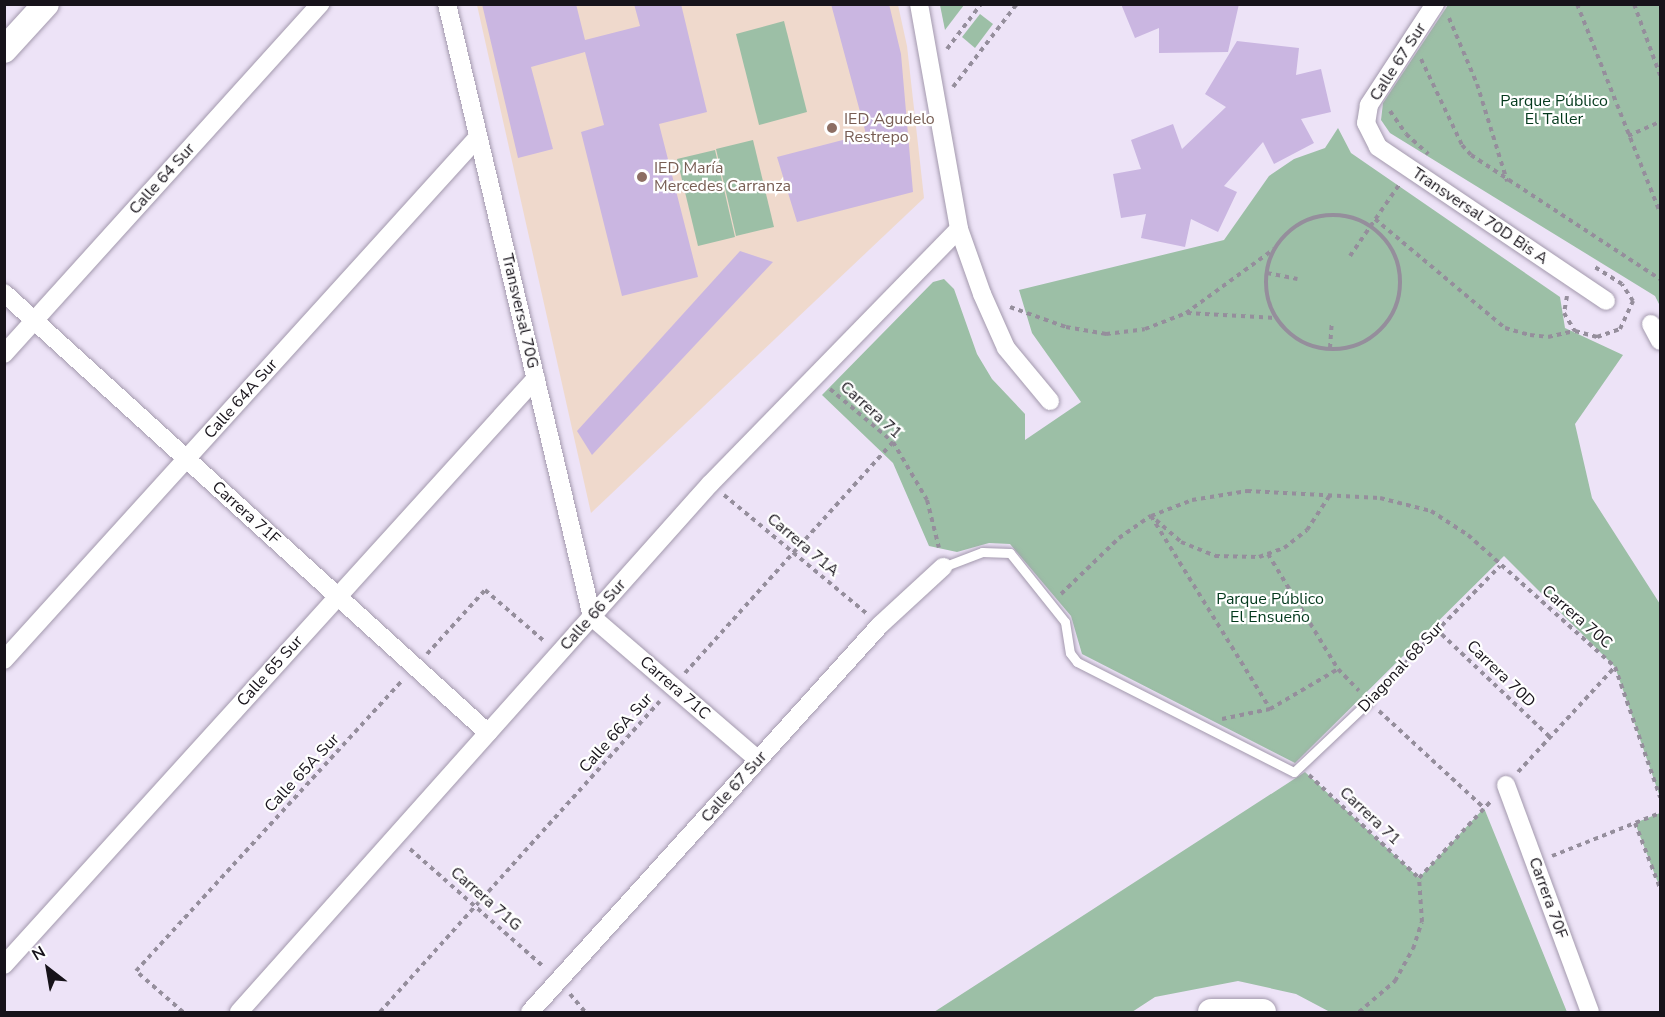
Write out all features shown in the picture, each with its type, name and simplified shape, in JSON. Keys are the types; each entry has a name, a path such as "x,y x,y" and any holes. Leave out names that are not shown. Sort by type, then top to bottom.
{"street":[{"path":"4,50 46,4"},
{"name":"Calle 64 Sur","path":"4,354 320,4"},
{"name":"Transversal 70G","path":"447,4 592,616"},
{"path":"919,4 959,229 982,294 1006,348 1050,401"},
{"name":"Calle 67 Sur","path":"1366,123 1369,105 1442,11"},
{"name":"Transversal 70D Bis A","path":"1366,123 1378,147 1606,301"},
{"name":"Calle 64A Sur","path":"4,660 478,137"},
{"name":"Calle 66 Sur","path":"239,1012 710,484 959,229"},
{"name":"Carrera 71F","path":"4,293 488,733"},
{"path":"1651,324 1660,341"},
{"name":"Calle 65 Sur","path":"4,965 536,378"},
{"name":"Calle 67 Sur","path":"530,1012 880,625 943,567"},
{"name":"Carrera 71C","path":"592,616 758,760"},
{"name":"Carrera 70F","path":"1506,785 1590,1012"},
{"path":"1211,1012 1263,1012"}],"lane":[{"path":"943,567 982,552 1010,553 1065,622 1070,653 1077,662 1195,724 1294,772 1369,701"}],"path":[{"path":"932,67 981,4"},
{"path":"938,105 1017,4"},
{"path":"1577,4 1660,213"},
{"path":"1634,4 1660,75"},
{"path":"1442,11 1477,84 1507,181"},
{"path":"1420,56 1462,145 1507,181 1660,279"},
{"path":"1628,136 1660,122"},
{"path":"1350,256 1411,170"},
{"path":"982,294 1066,327 1106,334 1145,329 1186,313 1276,248 1294,228 1317,217 1343,216 1370,226 1387,241 1398,264 1397,302 1375,334 1351,346 1330,348 1300,340 1277,318 1269,299 1267,273 1276,248"},
{"path":"1267,273 1297,279"},
{"path":"1570,277 1564,312 1575,331"},
{"path":"1186,313 1277,318"},
{"path":"1330,348 1332,322"},
{"name":"Carrera 71","path":"814,376 893,442 927,500 943,567"},
{"name":"Calle 66A Sur","path":"380,1012 893,442"},
{"name":"Carrera 71A","path":"710,484 880,625"},
{"name":"Carrera 70C","path":"1051,604 1119,538 1151,516 1192,500 1247,491 1380,498 1431,511 1468,535 1615,667 1660,797"},
{"path":"1151,516 1181,542 1215,556 1242,558 1268,554 1284,548 1307,530 1330,495"},
{"path":"1151,516 1270,709"},
{"path":"1268,554 1338,669 1369,701 1484,808"},
{"name":"Diagonal 68 Sur","path":"1369,701 1436,628 1500,566"},
{"name":"Calle 65A Sur","path":"183,1012 136,971 485,590 559,654"},
{"name":"Carrera 70D","path":"1436,628 1550,737"},
{"path":"1195,724 1270,709 1338,669"},
{"name":"Carrera 71","path":"1305,772 1419,878 1422,922 1413,949 1395,981 1359,1012"},
{"path":"1536,862 1660,813"},
{"path":"1635,823 1660,888"},
{"name":"Carrera 71G","path":"396,837 559,980"}],"shaded area":[{"name":"IED María Mercedes Carranza","path":"477,5 898,5 907,46 924,198 591,513"}],"green space":[{"path":"940,5 964,5 945,30"},
{"name":"Parque Público El Taller","path":"1448,5 1660,5 1660,306 1655,296 1390,133 1381,120 1383,103"},
{"path":"980,14 993,24 975,48 962,37"},
{"path":"784,21 807,112 759,125 736,34"},
{"name":"Parque Público El Ensueño","path":"1338,128 1351,153 1560,297 1565,328 1623,355 1575,424 1592,498 1660,604 1660,797 1615,667 1504,556 1295,763 1082,654 1071,616 1010,544 989,543 957,552 929,546 893,463 822,395 933,282 944,279 954,289 977,354 992,379 1025,414 1025,440 1081,402 1032,333 1019,290 1224,240 1269,176 1294,159 1325,148"},
{"path":"753,140 774,227 736,236 716,149"},
{"path":"715,150 735,237 698,246 677,159"},
{"path":"1305,772 1419,878 1484,808 1567,1012 1330,1012 1296,994 1238,981 1155,997 1132,1012 934,1012"},
{"path":"1660,813 1660,888 1635,823"}],"building":[{"path":"482,4 576,4 585,40 640,26 634,4 681,4 707,112 659,124 698,277 622,296 581,132 604,125 585,52 531,67 553,149 518,158"},
{"path":"831,4 889,4 901,54 913,192 797,222 777,157 866,134"},
{"path":"1121,4 1239,4 1228,52 1159,53 1159,28 1135,38"},
{"path":"1237,41 1299,48 1296,75 1321,69 1331,112 1301,119 1314,143 1274,164 1263,142 1224,186 1237,192 1218,232 1191,219 1185,247 1141,238 1146,214 1121,218 1113,174 1141,169 1131,140 1173,124 1182,149 1226,107 1205,94"},
{"path":"740,251 773,262 592,455 577,431"}],"place":[{"name":"IED Agudelo Restrepo","path":"832,128"},
{"name":"IED María Mercedes Carranza","path":"642,177"}]}
